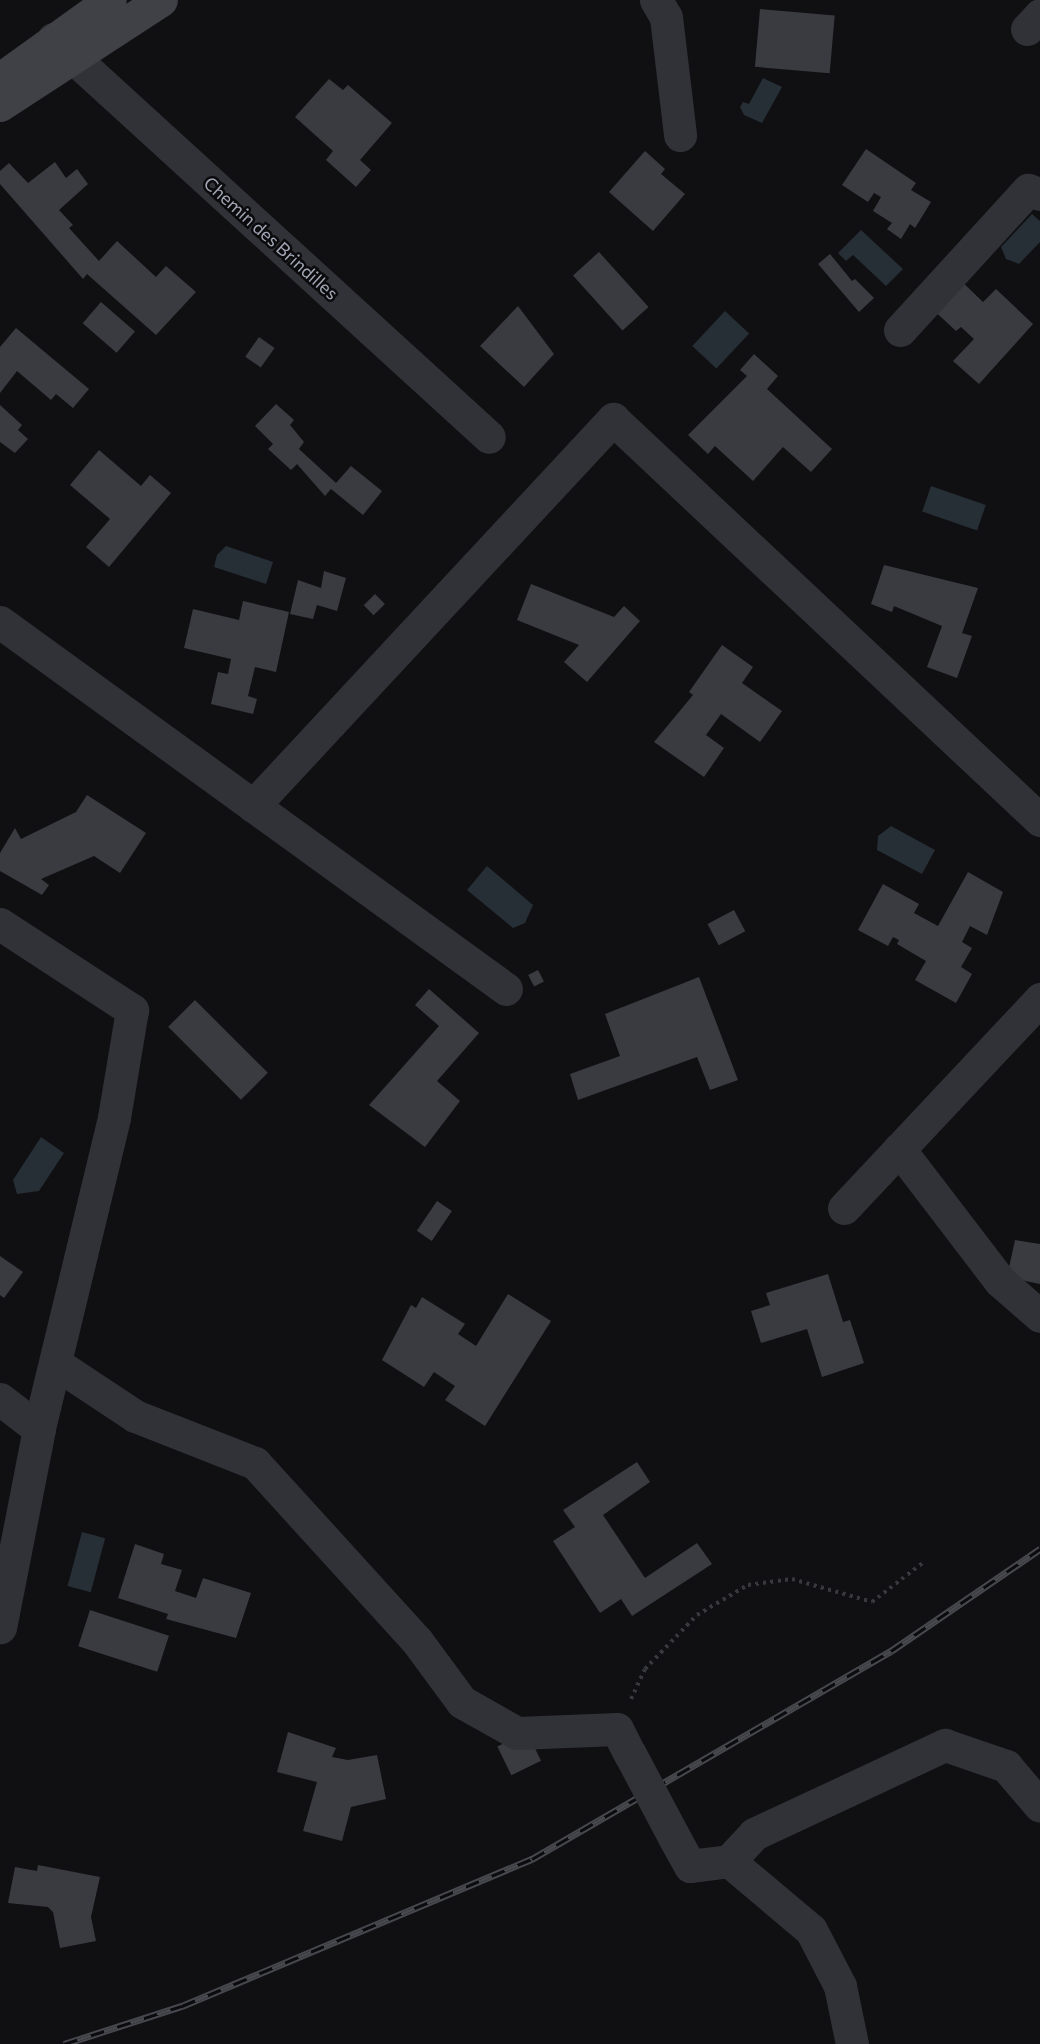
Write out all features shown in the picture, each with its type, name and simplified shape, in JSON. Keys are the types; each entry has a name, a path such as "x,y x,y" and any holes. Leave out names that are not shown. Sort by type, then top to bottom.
{"main road":[{"path":"0,105 64,48 110,0"},
{"path":"0,79 161,0"}],"street":[{"path":"656,0 666,17 680,135"},
{"name":"Chemin des Brindilles","path":"64,48 489,437"},
{"path":"900,330 1028,190 1040,194"},
{"path":"253,806 613,419 1040,820"},
{"path":"0,622 506,989"},
{"path":"0,924 132,1011 114,1118 39,1429 0,1627"},
{"path":"844,1208 1040,999"},
{"path":"899,1149 1000,1281 1040,1316"},
{"path":"56,1363 135,1416 255,1463 417,1641 462,1702 517,1733 623,1742 690,1866 729,1861 754,1834 945,1745 1006,1766 1040,1806"},
{"path":"0,1400 39,1429"},
{"path":"729,1861 811,1930 840,1986 852,2044"}],"path":[{"path":"623,1742 645,1669 697,1615 748,1585 792,1579 872,1602 925,1561"}],"shaded area":[{"path":"763,78 782,87 762,123 744,115 740,107 743,102 749,104"},
{"path":"1032,214 1040,221 1040,242 1019,264 1006,259 1001,247"},
{"path":"861,230 903,269 886,286 853,255 846,261 838,253"},
{"path":"725,311 749,334 716,369 692,346"},
{"path":"931,486 986,505 977,530 922,512"},
{"path":"226,546 273,562 266,584 214,567 217,555"},
{"path":"891,826 935,850 922,874 877,850 878,836"},
{"path":"487,866 533,905 525,923 513,928 467,890"},
{"path":"41,1137 64,1153 39,1191 17,1194 13,1180"},
{"path":"82,1532 105,1538 91,1592 68,1586"}],"building":[{"path":"760,9 835,16 830,73 755,67"},
{"path":"329,79 343,90 348,85 392,123 360,160 371,170 356,187 326,160 333,151 295,117"},
{"path":"866,149 916,183 911,190 931,202 915,228 910,224 901,239 887,229 892,223 873,211 881,197 874,193 868,202 842,185"},
{"path":"645,151 665,169 661,174 685,194 653,231 609,192"},
{"path":"55,162 66,178 77,169 88,184 59,210 73,225 69,228 99,261 117,241 156,277 166,266 196,292 156,335 87,274 83,279 0,184 0,171 9,163 28,183"},
{"path":"599,252 649,307 623,330 573,275"},
{"path":"830,254 852,281 855,279 874,298 859,312 818,264"},
{"path":"956,276 983,302 996,289 1033,324 979,384 953,361 974,339 961,327 956,331 928,305"},
{"path":"101,302 135,332 117,353 83,323"},
{"path":"518,306 554,354 524,387 480,346"},
{"path":"16,328 89,389 73,408 56,394 51,400 17,371 0,393 0,347"},
{"path":"259,337 275,348 261,368 245,357"},
{"path":"754,354 778,376 767,389 832,449 811,472 783,447 753,481 715,446 708,454 688,435 747,376 740,370"},
{"path":"276,404 294,420 290,425 304,442 299,449 336,483 351,466 382,491 363,515 331,489 325,496 297,464 291,470 268,449 273,444 255,426"},
{"path":"0,405 22,425 18,430 28,439 15,453 0,442"},
{"path":"99,450 141,486 150,475 171,493 109,567 86,547 110,519 70,485"},
{"path":"884,565 978,588 962,633 972,636 957,678 927,667 942,626 894,606 892,612 871,604"},
{"path":"324,571 346,578 337,611 317,605 313,619 290,614 298,580 321,588"},
{"path":"531,584 614,617 624,606 640,621 587,682 564,662 579,645 517,620"},
{"path":"375,594 385,604 374,615 364,605"},
{"path":"243,601 289,612 276,672 255,667 248,696 257,699 253,714 211,704 218,672 228,674 231,659 184,648 193,609 239,620"},
{"path":"722,645 753,667 742,683 782,711 760,742 721,714 706,735 724,748 704,777 654,742 693,695 689,692"},
{"path":"87,795 146,833 120,873 94,856 41,879 49,885 42,895 0,871 0,853 15,828 21,839 76,812"},
{"path":"968,872 1003,892 987,935 970,926 962,942 972,948 961,967 972,974 956,1003 915,980 926,961 897,944 899,940 893,937 888,946 858,930 883,884 919,904 914,913 938,926"},
{"path":"734,910 745,931 719,945 708,924"},
{"path":"538,970 544,982 534,987 528,975"},
{"path":"699,977 738,1080 710,1090 697,1057 578,1100 570,1074 620,1056 605,1014"},
{"path":"429,989 479,1033 437,1081 460,1101 425,1147 369,1105 439,1026 415,1005"},
{"path":"195,1000 268,1073 241,1100 168,1027"},
{"path":"437,1201 452,1211 432,1241 417,1231"},
{"path":"1015,1240 1040,1244 1040,1284 1007,1277"},
{"path":"0,1256 23,1272 4,1298 0,1295"},
{"path":"828,1274 843,1322 850,1320 864,1363 822,1377 807,1329 761,1343 751,1311 770,1305 766,1293"},
{"path":"508,1294 551,1321 485,1426 445,1400 455,1386 434,1372 424,1387 382,1360 411,1305 416,1308 422,1297 465,1324 458,1334 476,1346"},
{"path":"637,1462 650,1482 603,1515 645,1578 697,1543 712,1564 632,1616 621,1599 600,1613 553,1541 575,1527 563,1510"},
{"path":"135,1544 164,1554 161,1564 182,1570 175,1591 196,1598 203,1578 251,1593 236,1638 166,1619 168,1614 118,1598"},
{"path":"90,1610 169,1636 157,1672 78,1646"},
{"path":"288,1732 336,1748 332,1757 348,1760 377,1755 386,1799 351,1807 342,1841 303,1831 317,1782 277,1772"},
{"path":"527,1732 541,1761 511,1775 497,1746"},
{"path":"38,1865 100,1877 91,1917 96,1941 60,1948 53,1912 48,1907 8,1903 15,1867 37,1871"}],"railway":[{"path":"64,2044 182,2006 532,1859 891,1651 1040,1549"}]}
